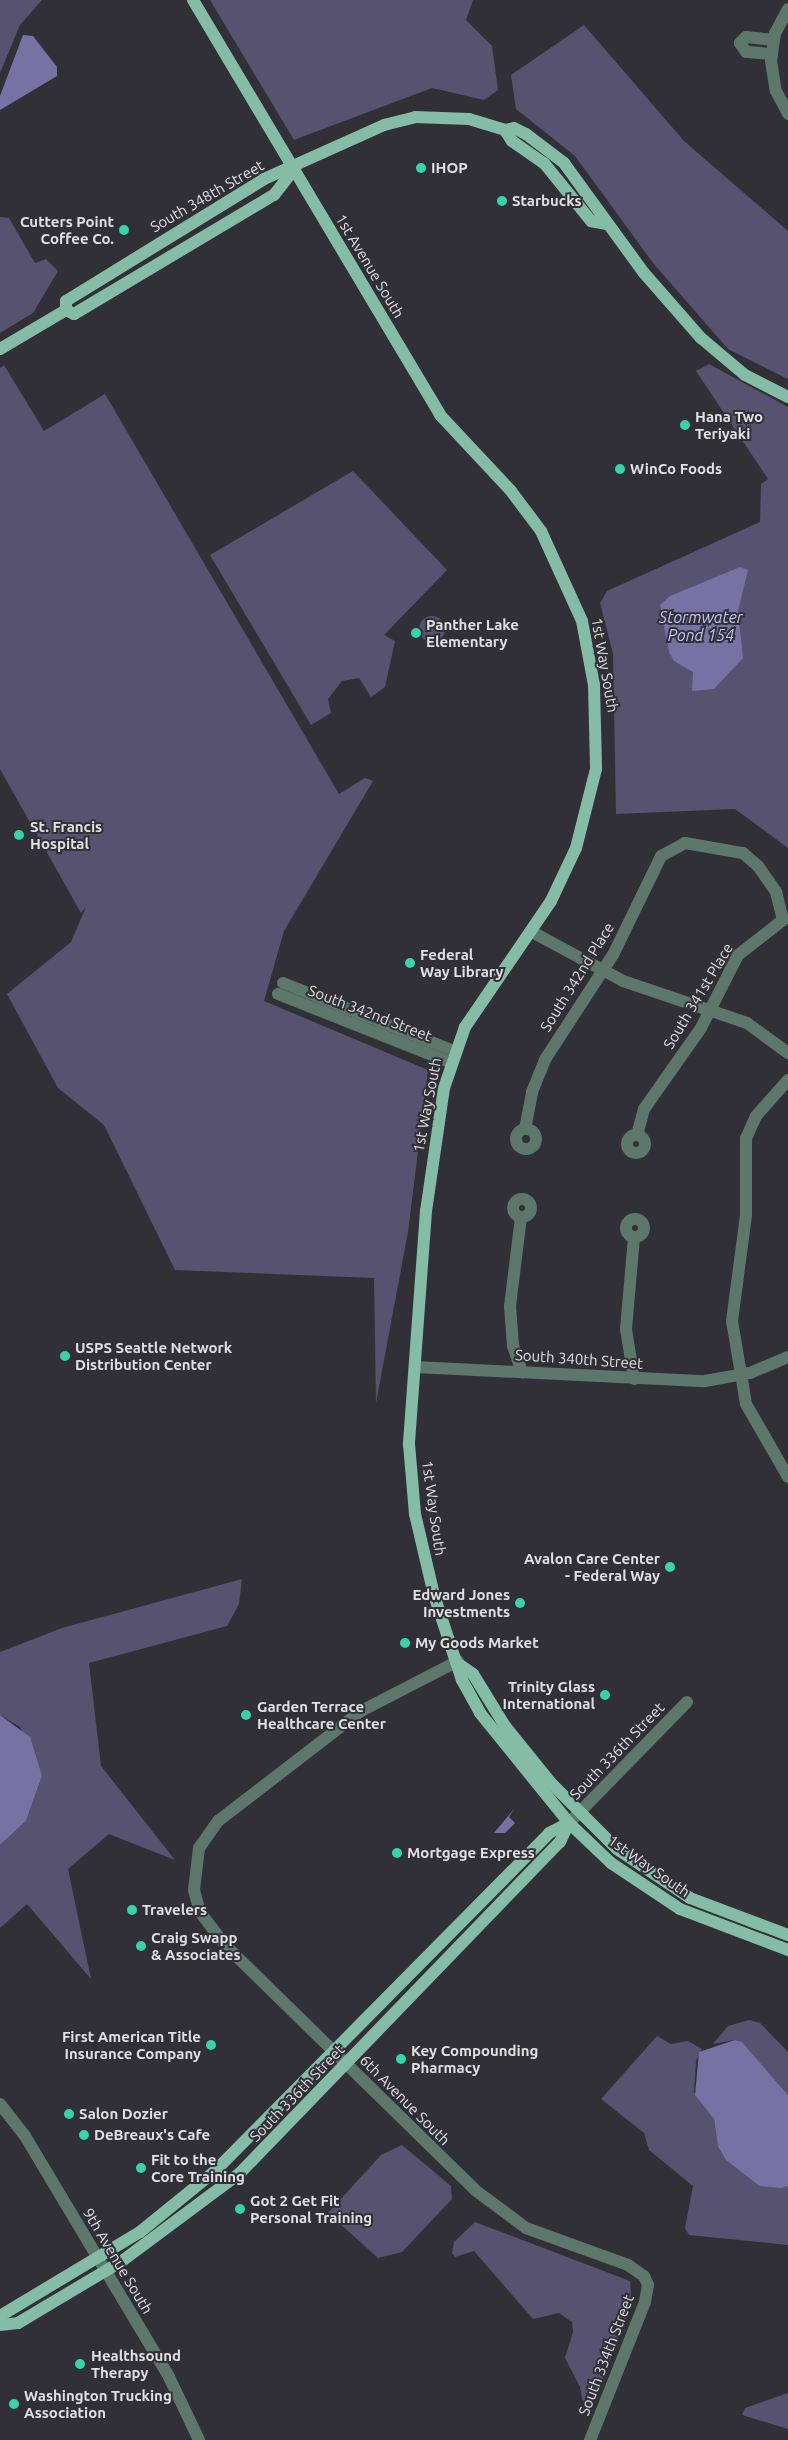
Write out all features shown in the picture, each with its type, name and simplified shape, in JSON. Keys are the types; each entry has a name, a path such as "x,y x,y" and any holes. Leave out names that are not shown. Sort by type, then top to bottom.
{"main road":[{"name":"1st Avenue South","path":"193,0 440,415 511,491 541,531"},
{"path":"294,169 366,132 415,117 469,119 505,130 514,128 526,134 564,163 602,210 607,224 700,338 744,375 788,398"},
{"name":"South 348th Street","path":"66,310 74,314 274,195 294,169"},
{"name":"South 348th Street","path":"66,310 66,301 164,238 264,179 294,169"},
{"name":"South 348th Street","path":"0,349 66,310"},
{"name":"1st Way South","path":"541,531 582,621 594,685 598,740 592,794 576,848 532,932 473,1012 452,1056 426,1212 409,1444 415,1514 425,1563 459,1663 462,1680 488,1728 569,1823 611,1863 680,1909 788,1950"},
{"name":"1st Way South","path":"459,1663 472,1674 505,1726 579,1814 617,1849 690,1898 788,1935"},
{"name":"South 336th Street","path":"0,2316 154,2221 215,2171 336,2053 549,1833 569,1823"},
{"name":"South 336th Street","path":"0,2325 18,2323 104,2272 181,2220 240,2173 347,2065 560,1842 569,1823"}],"street":[{"path":"788,9 772,48 776,92 788,114"},
{"name":"South 342nd Place","path":"525,1129 532,1092 546,1058 602,972 665,851 685,843 726,849"},
{"name":"South 341st Place","path":"637,1135 639,1119 653,1094 712,1010 738,955 775,930 784,914 783,904 758,866 742,853 726,849"},
{"path":"532,932 602,972 712,1010 757,1028 788,1053"},
{"name":"South 342nd Street","path":"280,988 452,1056"},
{"path":"788,1080 756,1116 746,1138 746,1215 732,1310 740,1375 752,1418 788,1478"},
{"path":"521,1217 510,1306 513,1346 522,1372"},
{"path":"634,1237 626,1329 634,1379"},
{"name":"South 340th Street","path":"415,1367 705,1381 740,1375 788,1357"},
{"name":"6th Avenue South","path":"459,1663 360,1711 218,1821 199,1848 193,1881 206,1924 474,2190 510,2219 567,2245 628,2265 647,2280"},
{"name":"South 336th Street","path":"569,1823 687,1702"},
{"name":"9th Avenue South","path":"0,2104 25,2136 104,2272 175,2388 199,2440"},
{"name":"South 334th Street","path":"590,2440 633,2335 648,2291 647,2280"}],"shaded area":[{"path":"0,0 42,0 20,25 0,73"},
{"path":"210,0 473,0 466,20 492,46 498,90 484,100 432,88 294,140"},
{"path":"584,25 684,141 788,231 788,379 728,349 653,263 575,156 516,109 511,75"},
{"path":"0,217 9,218 35,263 46,259 58,271 33,313 0,333"},
{"path":"709,364 788,407 788,848 735,809 616,814 613,654 600,603 607,591 760,522 761,484 768,479 696,371"},
{"path":"4,365 44,431 105,394 339,794 365,778 373,781 284,931 264,1001 428,1070 408,1232 376,1403 374,1278 175,1270 104,1125 58,1088 7,994 71,942 86,907 81,913 0,769 0,368"},
{"path":"353,471 447,570 384,635 395,641 385,687 371,697 359,678 342,681 328,699 331,713 311,725 210,555"},
{"path":"432,616 441,620 445,629 441,638 432,642 423,638 419,629 423,620"},
{"path":"242,1579 239,1604 227,1626 89,1663 101,1766 175,1860 109,1834 68,1869 91,1979 27,1904 0,1928 0,1845 26,1821 42,1776 20,1727 0,1715 0,1652 62,1628"},
{"path":"749,2020 760,2023 788,2052 788,2095 748,2049 735,2040 713,2044 728,2026"},
{"path":"657,2036 671,2044 688,2041 702,2049 696,2061 694,2092 714,2119 718,2147 726,2160 759,2186 788,2186 788,2245 689,2235 685,2228 693,2186 649,2150 644,2133 601,2099"},
{"path":"402,2145 451,2186 452,2199 402,2252 378,2258 328,2213 381,2155"},
{"path":"475,2222 630,2281 632,2305 590,2410 584,2408 580,2387 565,2358 573,2332 572,2322 559,2313 533,2319 474,2251 455,2257 452,2253 454,2242"},
{"path":"788,2393 788,2429 742,2415 745,2408"}],"water":[{"path":"23,35 33,36 57,67 57,76 0,110 0,96"},
{"name":"Stormwater Pond 154","path":"740,567 748,570 738,611 743,658 714,689 692,691 693,672 674,661 669,652 660,605 670,596"},
{"path":"0,1715 30,1737 42,1776 26,1821 0,1845"},
{"path":"514,1809 509,1817 515,1823 505,1833 494,1833"},
{"path":"735,2040 742,2042 788,2095 788,2186 781,2188 759,2186 726,2160 718,2147 714,2119 695,2095 699,2052"}],"place":[{"name":"IHOP","path":"421,168"},
{"name":"Starbucks","path":"502,201"},
{"name":"Cutters Point Coffee Co.","path":"124,230"},
{"name":"Hana Two Teriyaki","path":"685,425"},
{"name":"WinCo Foods","path":"620,469"},
{"name":"Panther Lake Elementary","path":"416,633"},
{"name":"St. Francis Hospital","path":"19,835"},
{"name":"Federal Way Library","path":"410,963"},
{"name":"USPS Seattle Network Distribution Center","path":"65,1356"},
{"name":"Avalon Care Center - Federal Way","path":"670,1567"},
{"name":"Edward Jones Investments","path":"520,1603"},
{"name":"My Goods Market","path":"405,1643"},
{"name":"Trinity Glass International","path":"605,1695"},
{"name":"Garden Terrace Healthcare Center","path":"246,1715"},
{"name":"Mortgage Express","path":"397,1853"},
{"name":"Travelers","path":"132,1910"},
{"name":"Craig Swapp & Associates","path":"141,1946"},
{"name":"First American Title Insurance Company","path":"211,2045"},
{"name":"Key Compounding Pharmacy","path":"401,2059"},
{"name":"Salon Dozier","path":"69,2114"},
{"name":"DeBreaux's Cafe","path":"84,2135"},
{"name":"Fit to the Core Training","path":"141,2168"},
{"name":"Got 2 Get Fit Personal Training","path":"240,2209"},
{"name":"Healthsound Therapy","path":"80,2364"},
{"name":"Washington Trucking Association","path":"14,2404"}]}
